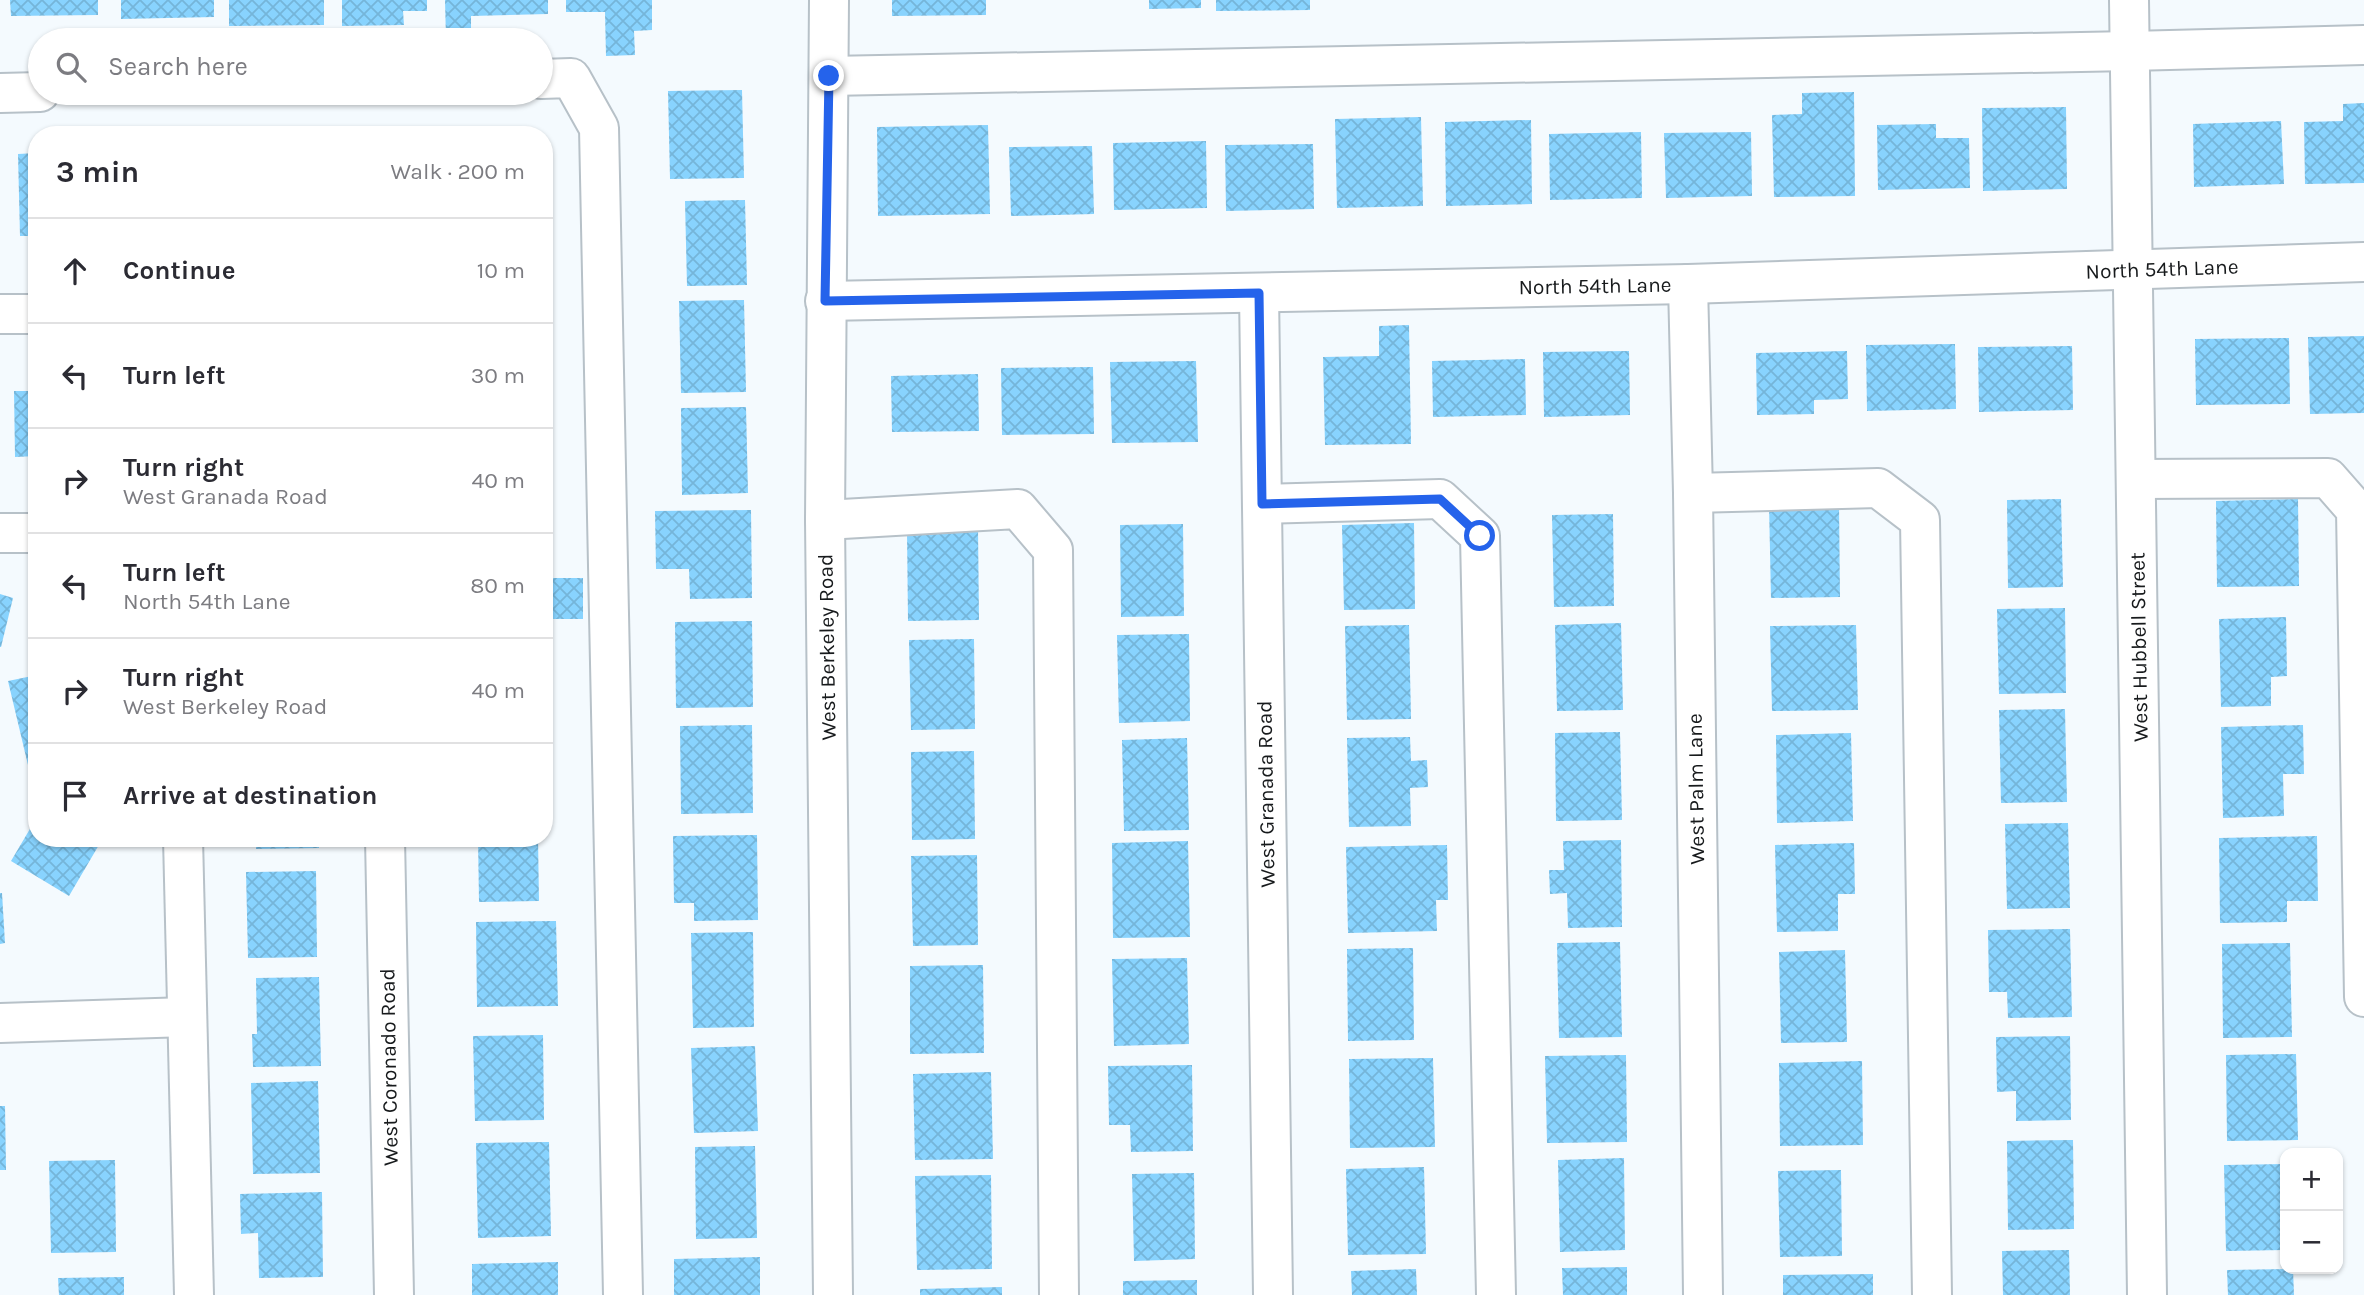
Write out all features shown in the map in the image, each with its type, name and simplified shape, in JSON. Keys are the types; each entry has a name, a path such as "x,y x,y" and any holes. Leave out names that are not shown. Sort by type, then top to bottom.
{"street":[{"name":"West Berkeley Road","path":"829,0 825,520 833,1295"},
{"name":"West Hubbell Street","path":"2129,0 2147,1295"},
{"path":"829,76 2364,45"},
{"path":"553,79 571,78 599,128 623,1295"},
{"path":"0,93 28,92"},
{"name":"North 54th Lane","path":"825,301 1688,284 2364,262"},
{"name":"West Palm Lane","path":"1688,284 1703,1295"},
{"name":"West Granada Road","path":"1259,293 1273,1295"},
{"path":"0,314 28,314"},
{"path":"2137,479 2328,478 2356,510 2364,997"},
{"path":"1693,493 1878,488 1920,520 1931,1295"},
{"path":"1262,504 1440,499 1480,536 1496,1295"},
{"path":"825,520 1017,509 1053,550 1059,1295"},
{"path":"0,533 28,533"},
{"path":"183,847 194,1295"},
{"name":"West Coronado Road","path":"385,847 394,1295"},
{"path":"0,1023 187,1017"}],"building":[{"path":"10,0 98,0 98,15 11,16"},
{"path":"121,0 214,0 214,17 121,19"},
{"path":"229,0 324,0 324,25 229,26"},
{"path":"342,0 427,0 427,11 403,11 404,25 342,26"},
{"path":"445,0 548,0 548,14 471,16 471,28 446,28"},
{"path":"566,0 652,0 652,30 634,31 635,55 606,56 605,12 566,12"},
{"path":"892,0 986,0 986,15 892,16"},
{"path":"1149,0 1201,0 1201,8 1149,9"},
{"path":"1216,0 1310,0 1310,10 1216,11"},
{"path":"742,90 744,178 670,179 668,91"},
{"path":"1854,92 1855,196 1774,197 1772,115 1802,114 1802,93"},
{"path":"2364,103 2364,183 2305,184 2304,122 2343,121 2343,104"},
{"path":"2066,107 2067,189 1983,191 1982,108"},
{"path":"1421,117 1423,206 1337,208 1335,119"},
{"path":"1531,120 1532,204 1446,206 1445,122"},
{"path":"2281,121 2284,184 2194,187 2193,124"},
{"path":"1936,124 1936,138 1969,138 1970,188 1878,190 1877,125"},
{"path":"988,125 990,214 878,216 877,127"},
{"path":"1641,132 1642,198 1550,200 1549,134"},
{"path":"1751,132 1752,196 1666,198 1664,133"},
{"path":"1206,141 1207,208 1114,210 1113,143"},
{"path":"1313,144 1314,209 1226,211 1225,145"},
{"path":"1092,146 1094,214 1011,216 1009,147"},
{"path":"28,153 28,236 20,236 18,154"},
{"path":"745,200 747,285 687,286 685,201"},
{"path":"744,300 746,392 681,393 679,301"},
{"path":"1409,325 1411,444 1325,445 1323,357 1379,356 1379,326"},
{"path":"2364,336 2364,413 2310,414 2308,337"},
{"path":"2289,338 2290,404 2196,405 2195,339"},
{"path":"1955,344 1956,409 1867,411 1866,345"},
{"path":"2072,346 2073,410 1979,412 1978,347"},
{"path":"1629,351 1630,415 1544,417 1543,352"},
{"path":"1847,351 1848,399 1814,400 1814,414 1757,415 1756,353"},
{"path":"1525,359 1526,415 1433,417 1432,361"},
{"path":"1196,361 1198,442 1112,443 1110,362"},
{"path":"1093,367 1094,434 1002,435 1001,368"},
{"path":"978,374 979,431 892,432 891,376"},
{"path":"14,391 28,391 28,456 15,457"},
{"path":"746,407 748,493 682,495 681,408"},
{"path":"2061,499 2063,587 2008,588 2007,500"},
{"path":"2298,499 2299,586 2217,587 2216,501"},
{"path":"1839,503 1840,597 1771,598 1769,504"},
{"path":"751,510 752,598 690,599 689,569 656,569 655,511"},
{"path":"1613,514 1614,606 1554,607 1552,515"},
{"path":"1414,523 1415,609 1344,610 1342,525"},
{"path":"1183,524 1184,616 1121,617 1120,525"},
{"path":"978,529 979,620 908,621 907,531"},
{"path":"553,578 583,578 583,619 553,619"},
{"path":"0,594 13,598 1,647 0,647"},
{"path":"2065,608 2066,693 1999,694 1997,609"},
{"path":"2286,617 2287,676 2271,677 2271,706 2221,707 2219,619"},
{"path":"752,621 753,707 676,708 675,622"},
{"path":"1621,623 1623,710 1557,711 1555,625"},
{"path":"1409,625 1411,719 1347,720 1345,626"},
{"path":"1856,625 1858,710 1772,711 1770,626"},
{"path":"1189,634 1190,721 1119,723 1117,635"},
{"path":"974,639 975,729 911,730 909,640"},
{"path":"28,677 28,765 8,681"},
{"path":"2065,709 2067,802 2001,803 1999,710"},
{"path":"752,725 753,813 681,814 680,726"},
{"path":"2303,725 2304,774 2283,774 2284,816 2223,818 2221,727"},
{"path":"1620,732 1622,820 1556,821 1555,733"},
{"path":"1851,733 1853,821 1777,823 1776,735"},
{"path":"1410,737 1411,761 1427,760 1428,787 1410,788 1411,826 1349,827 1347,738"},
{"path":"1187,738 1189,830 1124,831 1122,740"},
{"path":"974,751 975,839 912,840 911,752"},
{"path":"2068,823 2070,908 2007,909 2005,824"},
{"path":"28,832 28,847 98,847 69,896 11,861"},
{"path":"757,835 758,920 694,921 694,903 674,903 673,836"},
{"path":"2317,836 2318,901 2287,901 2287,922 2220,923 2219,838"},
{"path":"1621,840 1622,927 1568,928 1567,893 1550,894 1549,870 1564,870 1563,841"},
{"path":"1188,841 1190,937 1113,938 1112,843"},
{"path":"1854,843 1855,894 1838,894 1838,931 1777,932 1775,845"},
{"path":"1447,845 1448,900 1436,900 1437,931 1348,933 1346,847"},
{"path":"256,847 319,847 319,848"},
{"path":"478,847 538,847 539,901 479,902"},
{"path":"977,855 978,945 913,946 911,856"},
{"path":"316,871 317,957 248,958 246,872"},
{"path":"0,893 5,943 0,944"},
{"path":"556,921 558,1006 477,1007 476,922"},
{"path":"2070,929 2072,1017 2008,1018 2007,992 1989,992 1988,930"},
{"path":"753,932 754,1027 693,1028 691,933"},
{"path":"1620,942 1622,1037 1559,1038 1557,943"},
{"path":"2290,943 2292,1037 2223,1038 2222,944"},
{"path":"1413,948 1414,1040 1348,1041 1347,949"},
{"path":"1845,950 1847,1042 1781,1043 1779,952"},
{"path":"1187,958 1189,1044 1114,1046 1112,959"},
{"path":"983,965 984,1053 910,1054 910,966"},
{"path":"319,977 321,1066 253,1067 252,1034 257,1034 256,978"},
{"path":"543,1035 544,1120 475,1121 473,1036"},
{"path":"2070,1036 2071,1120 2016,1121 2016,1091 1997,1092 1996,1037"},
{"path":"755,1046 758,1131 694,1133 691,1048"},
{"path":"2296,1054 2298,1140 2227,1141 2226,1055"},
{"path":"1626,1055 1627,1142 1547,1143 1545,1056"},
{"path":"1433,1058 1435,1147 1350,1148 1349,1059"},
{"path":"1862,1061 1863,1145 1780,1146 1779,1063"},
{"path":"1192,1065 1193,1151 1131,1152 1130,1125 1109,1125 1108,1066"},
{"path":"991,1072 993,1159 915,1160 913,1074"},
{"path":"318,1081 320,1173 253,1174 251,1083"},
{"path":"0,1106 5,1106 6,1170 0,1170"},
{"path":"2073,1140 2074,1229 2008,1230 2007,1141"},
{"path":"549,1142 551,1236 478,1238 476,1143"},
{"path":"755,1146 757,1238 696,1239 695,1147"},
{"path":"1624,1158 1625,1250 1560,1252 1558,1160"},
{"path":"115,1160 116,1252 51,1253 49,1161"},
{"path":"2280,1164 2280,1250 2226,1251 2224,1165"},
{"path":"1424,1167 1426,1254 1348,1255 1346,1169"},
{"path":"1841,1170 1842,1256 1780,1257 1778,1171"},
{"path":"1194,1173 1195,1259 1134,1261 1132,1174"},
{"path":"991,1175 992,1269 917,1270 915,1176"},
{"path":"322,1192 323,1277 259,1278 258,1233 241,1234 240,1194"},
{"path":"2069,1250 2070,1295 2003,1295 2002,1251"},
{"path":"760,1257 760,1295 674,1295 674,1259"},
{"path":"558,1262 558,1295 472,1295 472,1264"},
{"path":"1627,1267 1627,1295 1563,1295 1562,1268"},
{"path":"1416,1269 1417,1295 1352,1295 1351,1271"},
{"path":"2280,1269 2280,1274 2293,1274 2294,1295 2228,1295 2227,1270"},
{"path":"1873,1274 1873,1295 1783,1295 1783,1275"},
{"path":"124,1277 124,1295 59,1295 58,1278"},
{"path":"1197,1280 1197,1295 1123,1295 1123,1281"},
{"path":"1002,1287 1002,1295 920,1295 920,1289"}],"route":[{"path":"829,76 825,301 1259,293 1262,504 1440,499 1480,536"}]}
